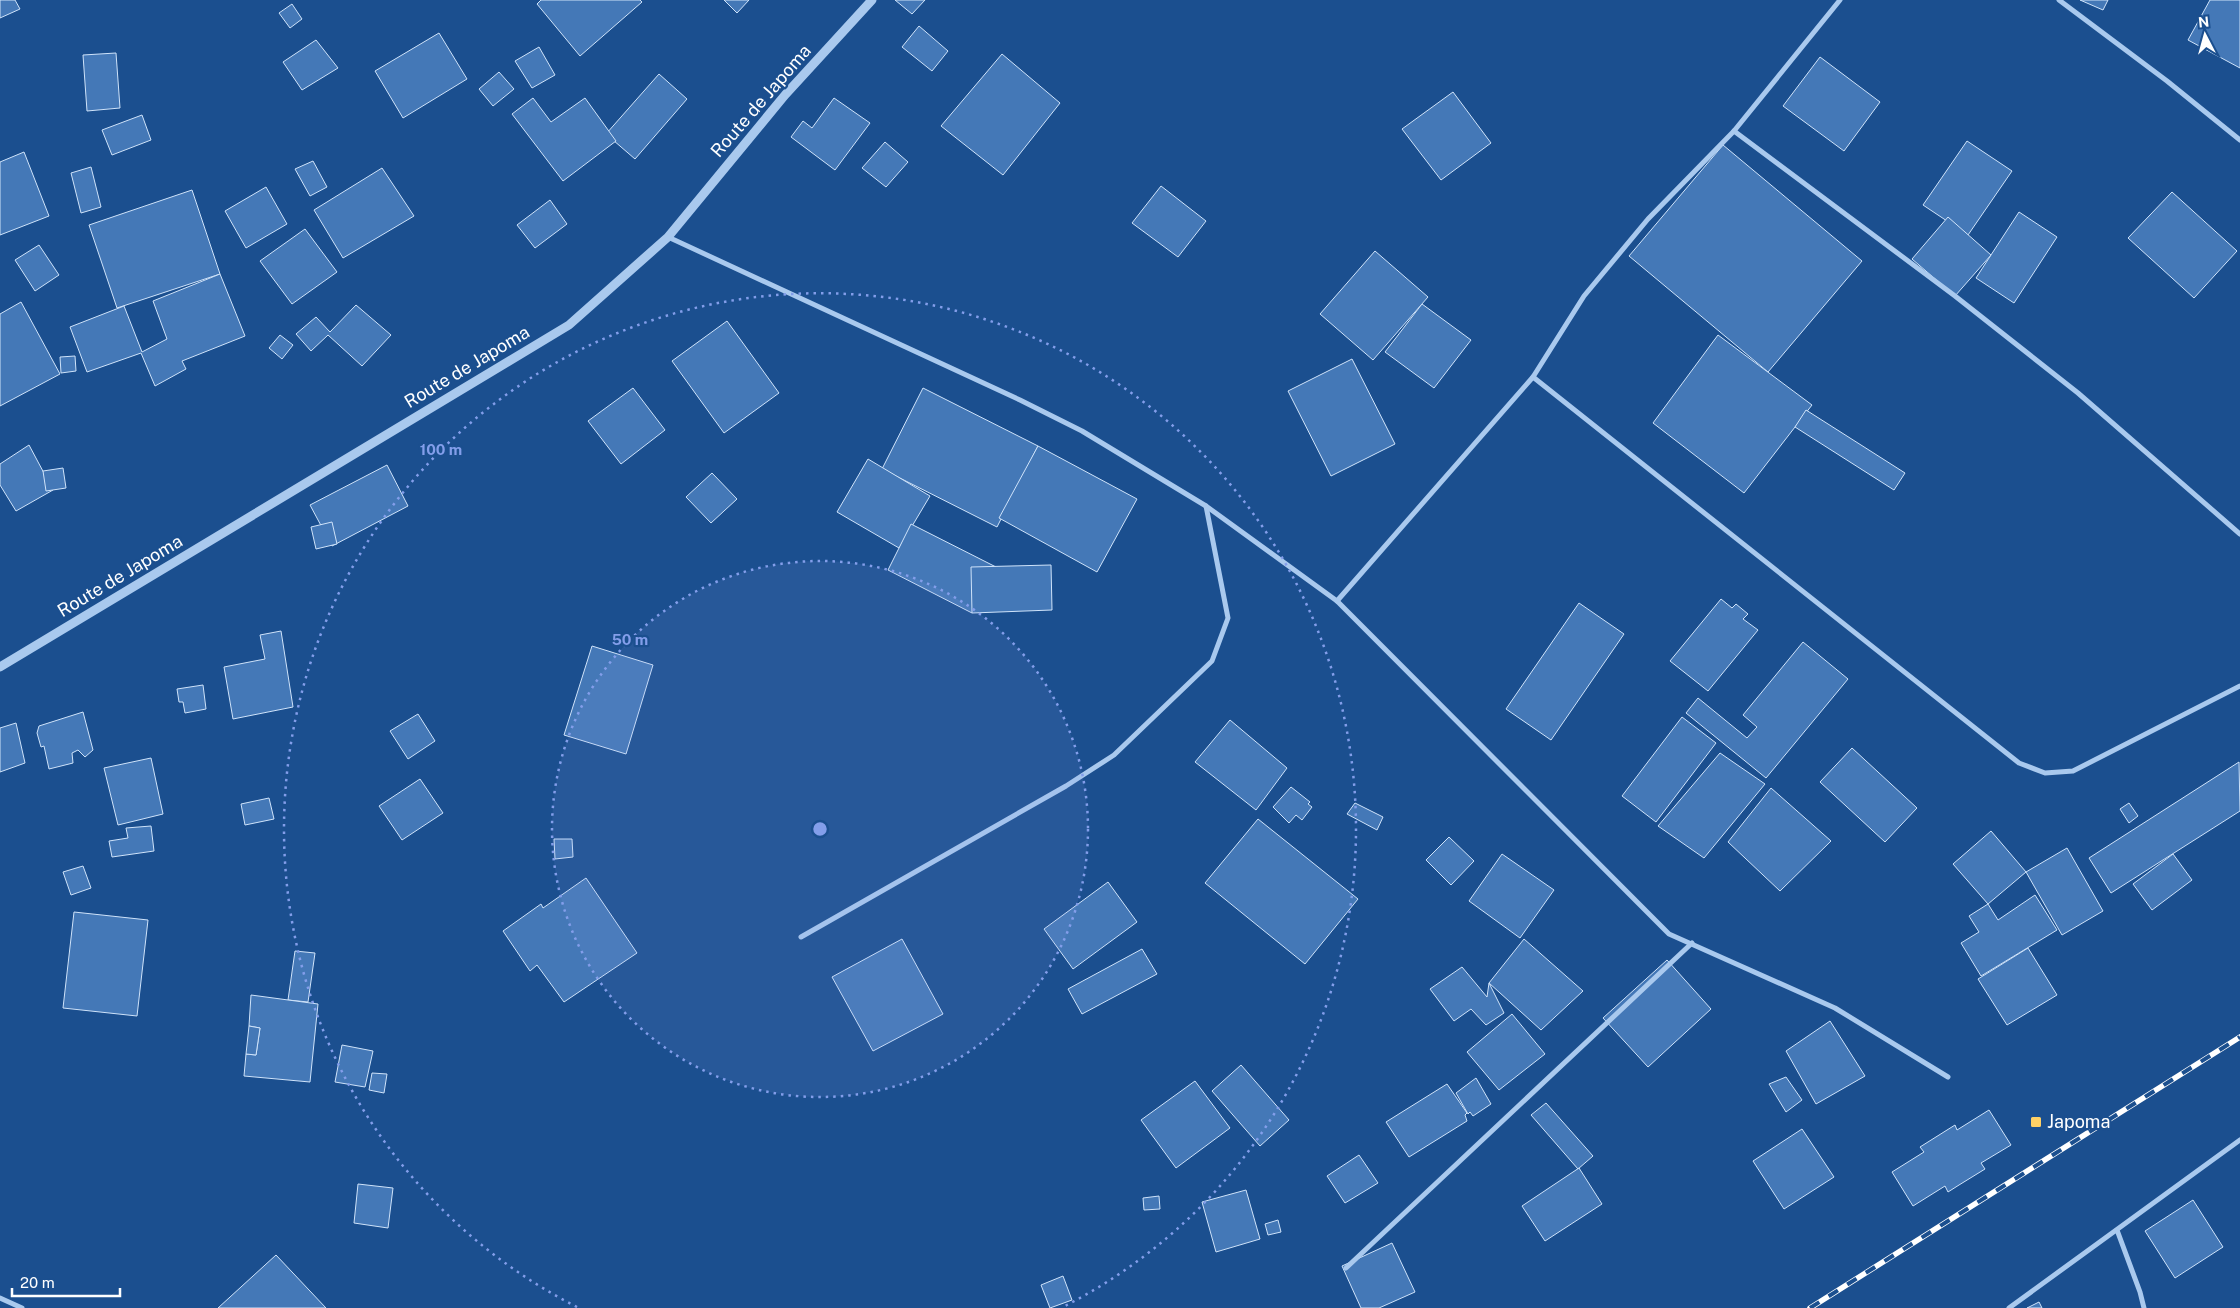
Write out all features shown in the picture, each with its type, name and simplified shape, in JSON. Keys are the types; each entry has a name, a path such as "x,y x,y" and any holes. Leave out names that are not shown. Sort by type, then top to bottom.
{"street":[{"name":"Route de Japoma","path":"0,667 569,325 668,237 785,94 872,0"},
{"path":"1337,601 1533,377 1590,289 1648,218 1734,131 1840,0"},
{"path":"2059,0 2240,140"},
{"path":"1734,131 1955,296 2070,387 2240,534"},
{"path":"668,237 1020,400 1082,431 1206,506 1337,601 1669,934 1835,1008 1948,1078"},
{"path":"1533,377 2019,763 2045,773 2073,772 2240,686"},
{"path":"801,937 1066,786 1114,755 1212,661 1228,618 1206,506"},
{"path":"1346,1268 1692,943"},
{"path":"2008,1308 2240,1140"},
{"path":"2116,1230 2140,1292 2144,1308"},
{"path":"0,1298 22,1308"}],"building":[{"path":"0,0 15,0 20,9 0,18"},
{"path":"541,0 640,0 642,2 580,56 537,4"},
{"path":"724,0 749,0 737,13"},
{"path":"895,0 925,0 912,14"},
{"path":"2080,0 2108,0 2103,10"},
{"path":"2210,0 2240,0 2240,68 2188,40"},
{"path":"292,4 302,19 290,28 279,13"},
{"path":"919,26 948,51 932,71 902,47"},
{"path":"439,33 467,79 403,118 375,71"},
{"path":"316,40 338,68 302,90 283,62"},
{"path":"539,47 555,75 532,88 515,61"},
{"path":"116,53 120,108 87,111 83,55"},
{"path":"1002,54 1060,103 1003,175 941,126"},
{"path":"1820,57 1880,102 1844,151 1783,106"},
{"path":"499,72 514,89 493,106 479,89"},
{"path":"659,74 687,99 635,159 606,134"},
{"path":"1453,92 1491,143 1441,180 1402,129"},
{"path":"533,98 551,122 585,98 616,141 563,181 512,114"},
{"path":"834,98 870,123 835,170 791,137 803,121 812,128"},
{"path":"142,115 151,140 112,155 102,130"},
{"path":"1967,141 2012,171 1968,235 1923,205"},
{"path":"885,142 908,162 886,187 862,168"},
{"path":"1723,145 1862,261 1768,372 1629,256"},
{"path":"24,152 49,216 0,235 0,162"},
{"path":"313,161 327,187 310,196 295,169"},
{"path":"91,167 101,207 81,213 71,173"},
{"path":"382,168 414,216 343,258 314,210"},
{"path":"1161,186 1206,221 1178,257 1132,223"},
{"path":"266,187 287,224 246,248 225,211"},
{"path":"192,190 220,274 117,308 89,225"},
{"path":"2172,192 2237,251 2194,298 2128,238"},
{"path":"550,200 567,224 535,248 517,225"},
{"path":"2019,212 2057,237 2014,303 1976,278"},
{"path":"1948,217 1991,255 1955,296 1912,259"},
{"path":"305,229 337,272 292,304 260,261"},
{"path":"39,245 59,275 35,291 15,260"},
{"path":"1375,251 1428,297 1373,360 1320,314"},
{"path":"220,274 245,336 182,361 186,369 155,386 141,353 87,372 70,327 124,306 142,352 167,339 153,301"},
{"path":"21,302 60,374 0,406 0,314"},
{"path":"1422,304 1471,340 1434,388 1385,352"},
{"path":"356,305 391,335 362,366 328,335 311,351 296,334 316,317 330,332"},
{"path":"727,321 779,393 724,433 672,361"},
{"path":"280,335 293,345 282,359 269,348"},
{"path":"1718,335 1812,405 1744,493 1653,423"},
{"path":"75,356 76,371 61,373 60,357"},
{"path":"1352,359 1395,444 1331,476 1288,391"},
{"path":"633,388 665,430 621,464 588,421"},
{"path":"923,388 1038,446 997,527 882,469"},
{"path":"1806,410 1905,473 1894,490 1795,427"},
{"path":"29,445 53,490 16,511 0,485 0,464"},
{"path":"1038,446 1137,499 1097,572 999,518"},
{"path":"868,459 930,496 899,548 837,512"},
{"path":"387,465 408,506 332,546 310,505"},
{"path":"63,468 66,488 46,491 43,471"},
{"path":"712,473 737,499 711,523 686,497"},
{"path":"332,522 337,544 316,549 311,527"},
{"path":"911,524 996,567 972,613 888,570"},
{"path":"1051,565 1052,610 972,613 971,567"},
{"path":"1721,599 1732,608 1736,604 1748,614 1743,619 1758,630 1708,691 1670,661"},
{"path":"1579,603 1624,634 1551,740 1506,709"},
{"path":"281,631 293,707 233,719 224,667 265,659 260,635"},
{"path":"1803,642 1848,679 1766,778 1686,713 1698,698 1747,738 1757,727 1743,715"},
{"path":"592,646 653,665 626,754 564,735"},
{"path":"203,685 206,709 185,713 183,702 179,702 177,689"},
{"path":"83,712 93,750 85,757 78,750 72,753 73,763 49,769 44,746 41,747 37,733 39,726"},
{"path":"418,714 435,741 408,759 390,731"},
{"path":"1682,717 1716,743 1656,822 1622,796"},
{"path":"1230,720 1287,768 1256,810 1195,762"},
{"path":"16,723 25,763 0,772 0,728"},
{"path":"1852,748 1917,808 1885,842 1820,782"},
{"path":"1720,753 1765,784 1704,858 1658,826"},
{"path":"151,758 163,814 118,825 104,768"},
{"path":"2239,762 2240,811 2111,893 2089,858"},
{"path":"420,779 443,813 402,840 379,806"},
{"path":"1291,787 1310,802 1308,804 1312,807 1302,820 1296,815 1289,823 1273,807"},
{"path":"1771,788 1831,841 1780,891 1728,842"},
{"path":"269,798 274,819 245,825 241,804"},
{"path":"1355,803 1383,817 1377,830 1347,814"},
{"path":"2129,803 2138,816 2129,823 2120,809"},
{"path":"1258,819 1358,899 1305,964 1205,883"},
{"path":"151,826 154,851 112,857 109,841 128,838 126,828"},
{"path":"1991,831 2026,872 1988,904 1953,864"},
{"path":"1449,837 1474,861 1451,885 1426,860"},
{"path":"554,839 572,839 573,857 555,859"},
{"path":"2067,848 2103,911 2062,935 2026,872"},
{"path":"1502,854 1554,890 1520,938 1469,901"},
{"path":"2173,854 2192,880 2152,910 2133,884"},
{"path":"83,866 91,888 71,895 63,872"},
{"path":"586,878 637,953 564,1002 537,965 530,971 503,931 541,904 543,908"},
{"path":"1108,882 1137,922 1073,969 1044,929"},
{"path":"2035,895 2057,930 1981,976 1961,943 1979,932 1969,916 1988,904 1998,920"},
{"path":"74,912 148,920 137,1016 63,1008"},
{"path":"902,939 943,1014 873,1051 832,977"},
{"path":"1524,939 1583,991 1541,1030 1489,983"},
{"path":"2028,948 2057,995 2007,1025 1978,979"},
{"path":"1142,949 1157,974 1082,1014 1068,989"},
{"path":"295,951 315,953 308,1002 288,1000"},
{"path":"1667,960 1711,1009 1648,1067 1603,1018"},
{"path":"1462,967 1487,997 1489,983 1504,1013 1486,1025 1471,1009 1454,1021 1430,989"},
{"path":"251,995 318,1004 310,1082 244,1076 246,1054 256,1055 260,1028 249,1026"},
{"path":"1512,1014 1545,1054 1499,1090 1467,1052"},
{"path":"1830,1021 1865,1076 1816,1104 1786,1051"},
{"path":"249,1026 260,1028 256,1055 246,1054"},
{"path":"342,1045 373,1051 365,1087 335,1082"},
{"path":"1241,1065 1289,1120 1260,1146 1212,1091"},
{"path":"372,1073 387,1074 384,1093 369,1090"},
{"path":"1786,1077 1802,1100 1786,1112 1769,1084"},
{"path":"1476,1078 1491,1104 1473,1116 1470,1112 1468,1114 1456,1093"},
{"path":"1195,1081 1230,1128 1176,1168 1141,1120"},
{"path":"1447,1084 1467,1113 1465,1115 1467,1121 1409,1157 1386,1122"},
{"path":"1546,1103 1593,1156 1578,1169 1531,1115"},
{"path":"1989,1110 2011,1145 1981,1163 1985,1169 1948,1192 1945,1186 1913,1206 1892,1172 1924,1152 1920,1147 1955,1125 1957,1130"},
{"path":"1802,1129 1834,1177 1784,1209 1753,1161"},
{"path":"1359,1155 1378,1183 1345,1203 1327,1176"},
{"path":"1579,1168 1602,1204 1545,1241 1522,1206"},
{"path":"358,1184 393,1188 388,1228 354,1223"},
{"path":"1246,1190 1260,1239 1216,1252 1202,1202"},
{"path":"1159,1196 1160,1209 1144,1210 1143,1198"},
{"path":"2193,1200 2223,1247 2175,1278 2145,1231"},
{"path":"1278,1220 1281,1232 1268,1235 1265,1224"},
{"path":"1392,1243 1415,1292 1379,1308 1361,1308 1342,1266"},
{"path":"276,1255 326,1308 218,1308"},
{"path":"1063,1276 1072,1300 1050,1308 1041,1285"},
{"path":"2039,1302 2042,1308 2027,1308"}],"railway":[{"path":"1810,1308 2240,1037"}],"place":[{"name":"Japoma","path":"2036,1122"}]}
